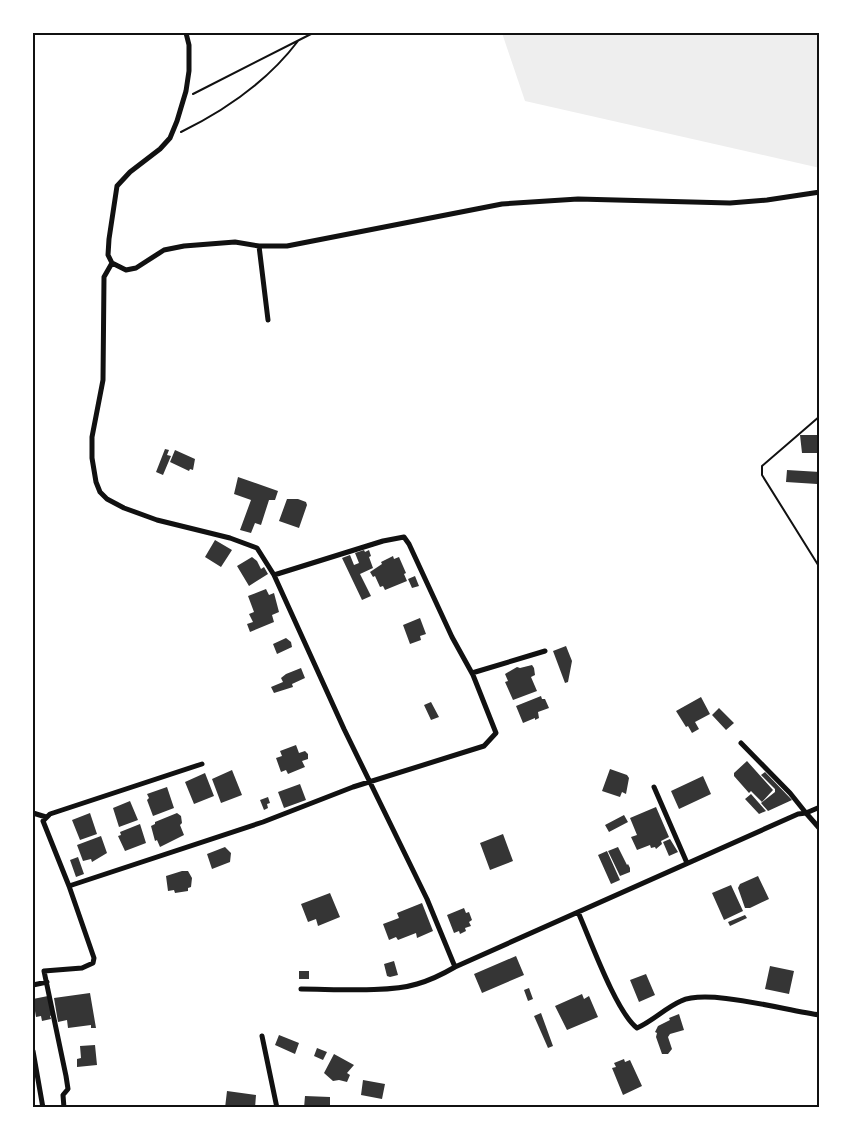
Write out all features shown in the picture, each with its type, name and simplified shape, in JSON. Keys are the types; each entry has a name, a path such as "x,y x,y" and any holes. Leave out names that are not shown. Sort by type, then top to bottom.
{"street":[{"path":"186,33 190,57 186,91 170,138 151,158 130,172 117,186 108,255 112,263 126,270 136,268 164,250 184,246 235,242 259,246 286,246 502,204 578,199 730,203 820,192"},
{"path":"259,246 268,320"},
{"path":"112,263 104,277 103,380 92,437 92,458 100,492 107,499 124,508 146,516 230,538 257,548 274,575 344,729 427,898 455,967"},
{"path":"69,886 484,746 496,733 472,673 404,537 383,541 274,575"},
{"path":"472,673 545,651"},
{"path":"741,743 784,786 820,829"},
{"path":"64,1108 63,1095 68,1089 44,971 71,969 93,963 92,949 43,821 50,814 202,764"},
{"path":"654,787 687,863"},
{"path":"302,989 387,988 415,985 798,814 820,807"},
{"path":"33,813 46,818"},
{"path":"578,912 611,988 629,1022 637,1028 681,1000 698,996 725,998 820,1015"},
{"path":"33,985 47,982"},
{"path":"262,1036 277,1108"},
{"path":"33,1051 43,1108"}],"lane":[{"path":"820,416 762,466 762,475 820,568"},
{"path":"820,602 820,613"}],"path":[{"path":"184,98 313,33"},
{"path":"170,138 242,98 285,59 298,41"}],"shaded area":[{"path":"502,33 820,33 820,168 525,101"}],"building":[{"path":"800,435 820,435 820,453 802,453"},
{"path":"165,449 169,450 167,455 171,456 163,475 156,472"},
{"path":"175,450 195,459 193,470 189,471 170,462"},
{"path":"787,470 820,472 820,486 786,482"},
{"path":"238,477 278,491 275,500 269,500 261,525 255,523 251,533 240,530 251,500 234,494"},
{"path":"287,499 306,502 299,528 279,521"},
{"path":"215,540 232,550 221,567 205,557"},
{"path":"364,550 365,552 369,550 373,568 360,574 371,596 362,600 342,558 350,555 354,565 359,563 355,553"},
{"path":"393,556 394,559 399,557 407,581 385,590 383,586 380,587 375,576 373,577 370,572 382,564 381,562"},
{"path":"252,557 261,569 264,567 268,574 249,586 237,566"},
{"path":"415,576 419,586 412,588 408,579"},
{"path":"266,589 269,595 274,593 279,612 272,615 274,622 250,632 247,624 253,622 249,614 254,612 248,596"},
{"path":"420,618 426,634 420,636 421,640 410,644 403,625"},
{"path":"286,638 291,642 292,647 277,654 273,644"},
{"path":"566,646 572,661 568,682 565,683 553,651"},
{"path":"532,665 535,675 531,677 537,691 513,700 505,682 508,681 505,674 517,667"},
{"path":"301,668 305,678 292,684 293,687 274,693 271,687 283,682 281,678 286,674"},
{"path":"541,696 549,708 538,712 539,718 523,723 516,706"},
{"path":"701,697 710,714 695,722 699,729 692,733 676,711"},
{"path":"431,702 439,717 431,720 424,705"},
{"path":"719,708 734,723 726,730 712,715"},
{"path":"296,745 299,753 305,751 308,754 308,759 302,761 305,767 288,774 286,770 281,772 276,758 282,756 280,751"},
{"path":"747,761 773,790 762,802 751,791 749,793 734,776 734,773"},
{"path":"610,769 627,775 629,778 626,794 622,792 620,797 602,791"},
{"path":"232,770 242,795 221,803 212,779"},
{"path":"765,772 792,800 768,811 761,803 775,792 775,789 761,775"},
{"path":"205,773 214,796 194,804 185,782"},
{"path":"703,776 711,794 679,809 671,791"},
{"path":"300,784 306,800 284,808 278,792"},
{"path":"167,787 174,808 153,816 147,794"},
{"path":"751,794 766,811 759,814 745,799"},
{"path":"268,797 270,803 264,810 260,800"},
{"path":"130,801 138,820 119,827 113,808"},
{"path":"656,807 669,837 661,841 662,844 656,849 651,848 650,845 637,850 631,837 637,835 630,818"},
{"path":"90,813 97,834 80,840 72,820"},
{"path":"177,813 181,816 180,825 184,835 160,847 157,840 155,841 151,826"},
{"path":"624,815 628,822 609,832 605,825"},
{"path":"140,824 146,843 125,851 118,836 121,835 120,832"},
{"path":"503,834 513,861 490,870 480,843"},
{"path":"101,836 107,853 92,862 91,859 83,861 77,845"},
{"path":"670,839 678,852 669,856 663,842"},
{"path":"225,847 231,853 230,862 212,869 207,854"},
{"path":"618,847 630,868 630,872 620,876 608,851"},
{"path":"607,851 620,880 611,884 598,855"},
{"path":"78,857 84,874 76,877 70,860"},
{"path":"188,871 192,878 191,887 188,891 175,893 174,890 168,891 166,876"},
{"path":"758,876 769,899 745,908 738,888 740,884"},
{"path":"731,885 743,911 724,920 712,893"},
{"path":"330,893 340,917 318,926 316,919 308,922 301,904"},
{"path":"422,903 433,931 417,938 416,933 398,940 396,937 389,940 383,924 399,918 397,913"},
{"path":"464,908 466,913 469,912 472,920 469,922 471,926 465,928 466,931 460,934 459,931 454,933 447,915"},
{"path":"745,915 747,918 730,926 728,922"},
{"path":"516,956 524,975 482,993 474,974"},
{"path":"394,961 398,975 387,976 384,964"},
{"path":"770,966 794,971 789,994 765,989"},
{"path":"299,971 309,971 309,979 299,979"},
{"path":"646,974 655,995 639,1002 630,980"},
{"path":"529,988 533,999 528,1001 524,990"},
{"path":"90,993 96,1028 91,1028 91,1025 68,1028 67,1020 58,1022 54,998"},
{"path":"582,994 584,999 589,996 598,1017 567,1030 555,1006"},
{"path":"48,996 52,1015 51,1019 42,1021 41,1016 36,1017 33,999"},
{"path":"541,1013 553,1046 548,1048 534,1016"},
{"path":"679,1014 684,1030 670,1034 668,1037 672,1049 668,1054 662,1054 655,1032 658,1026"},
{"path":"279,1035 299,1043 295,1054 275,1045"},
{"path":"95,1045 97,1065 77,1067 77,1059 81,1058 80,1046"},
{"path":"317,1048 327,1052 323,1060 314,1056"},
{"path":"334,1054 354,1065 347,1073 350,1075 347,1082 333,1081 324,1073"},
{"path":"624,1059 625,1062 630,1060 642,1086 623,1095 612,1068 616,1067 614,1063"},
{"path":"363,1080 385,1084 382,1099 361,1095"},
{"path":"227,1091 256,1095 255,1108 225,1108"},
{"path":"305,1096 330,1097 330,1108 304,1108"}]}
